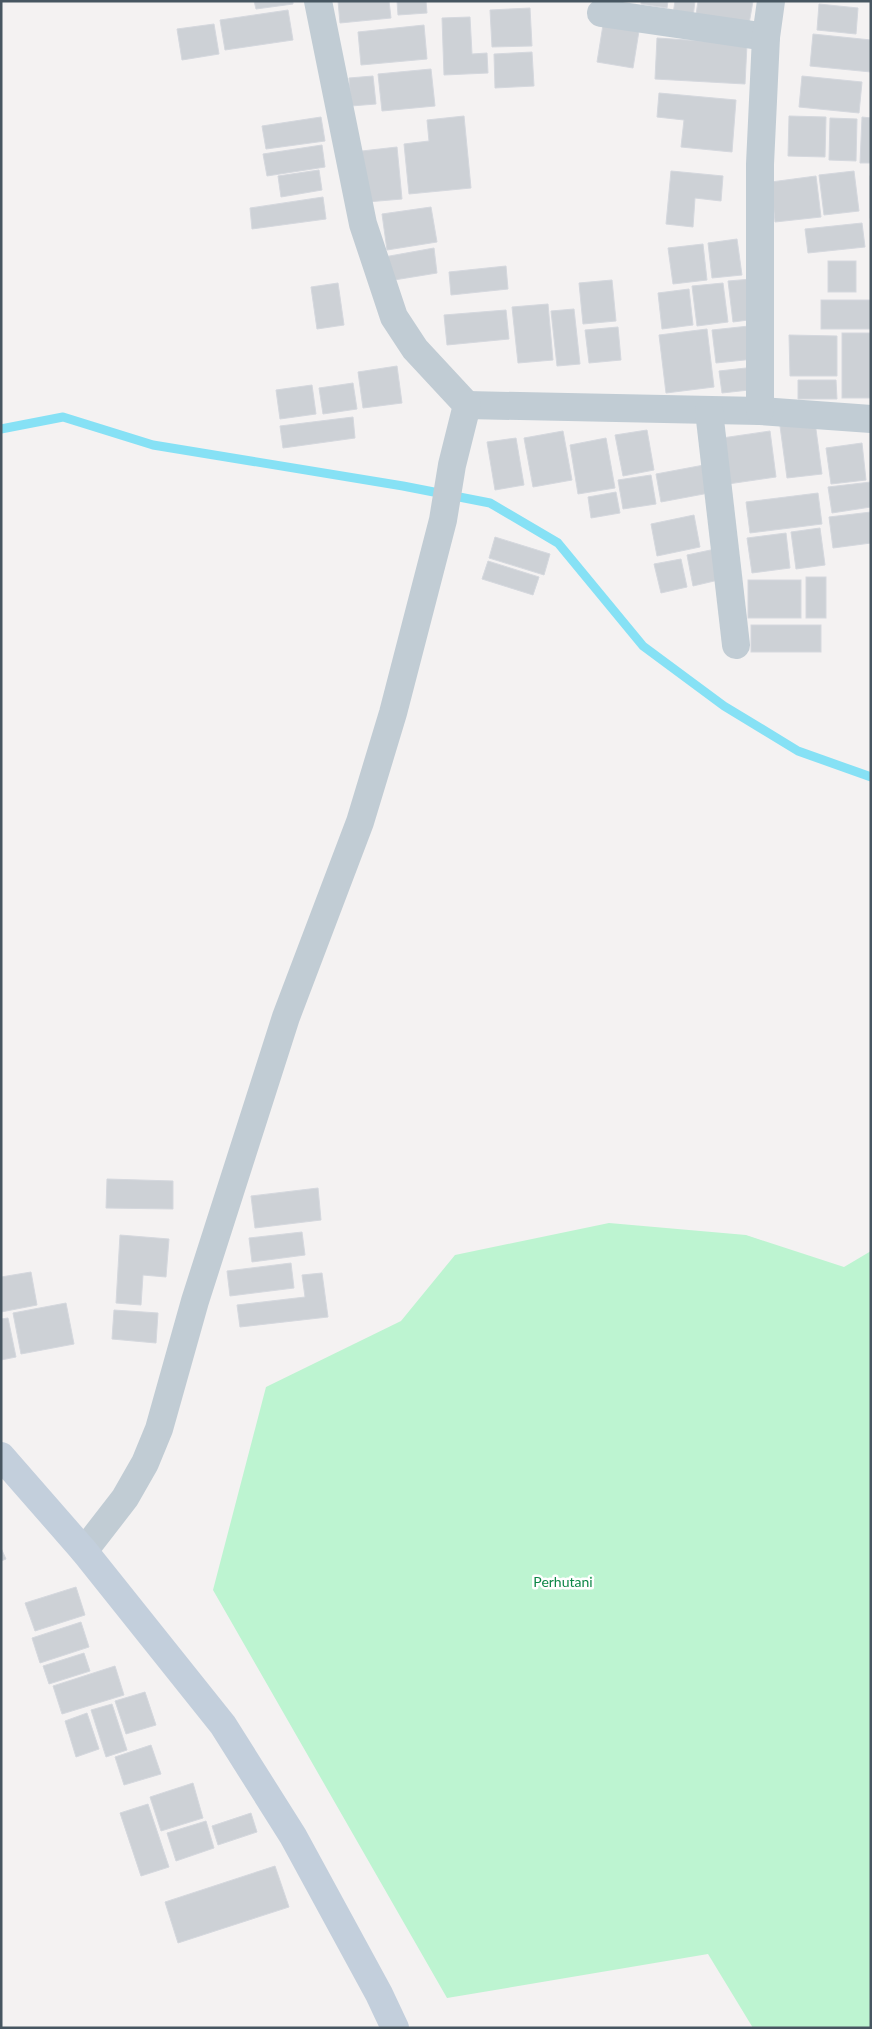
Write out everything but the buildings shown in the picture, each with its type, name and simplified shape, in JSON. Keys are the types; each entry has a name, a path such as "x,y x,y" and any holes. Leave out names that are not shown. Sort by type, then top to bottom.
{"main road":[{"path":"1,1456 84,1551 223,1725 293,1836 379,1994 395,2028"}],"street":[{"path":"318,1 363,224 394,317 415,349 467,405 760,411 871,419"},
{"path":"760,411 760,164 766,37 771,1"},
{"path":"601,13 766,37"},
{"path":"84,1551 125,1498 145,1463 159,1429 195,1301 286,1017 360,822 393,713 442,520 452,465 467,405"},
{"path":"709,411 736,645"}],"green space":[{"name":"Perhutani","path":"609,1223 746,1235 844,1267 871,1251 871,2028 753,2028 708,1954 447,1998 213,1590 266,1387 401,1321 455,1255"}],"waterway":[{"path":"1,429 63,417 153,445 403,486 490,503 558,543 643,646 724,706 798,751 871,777"}]}
